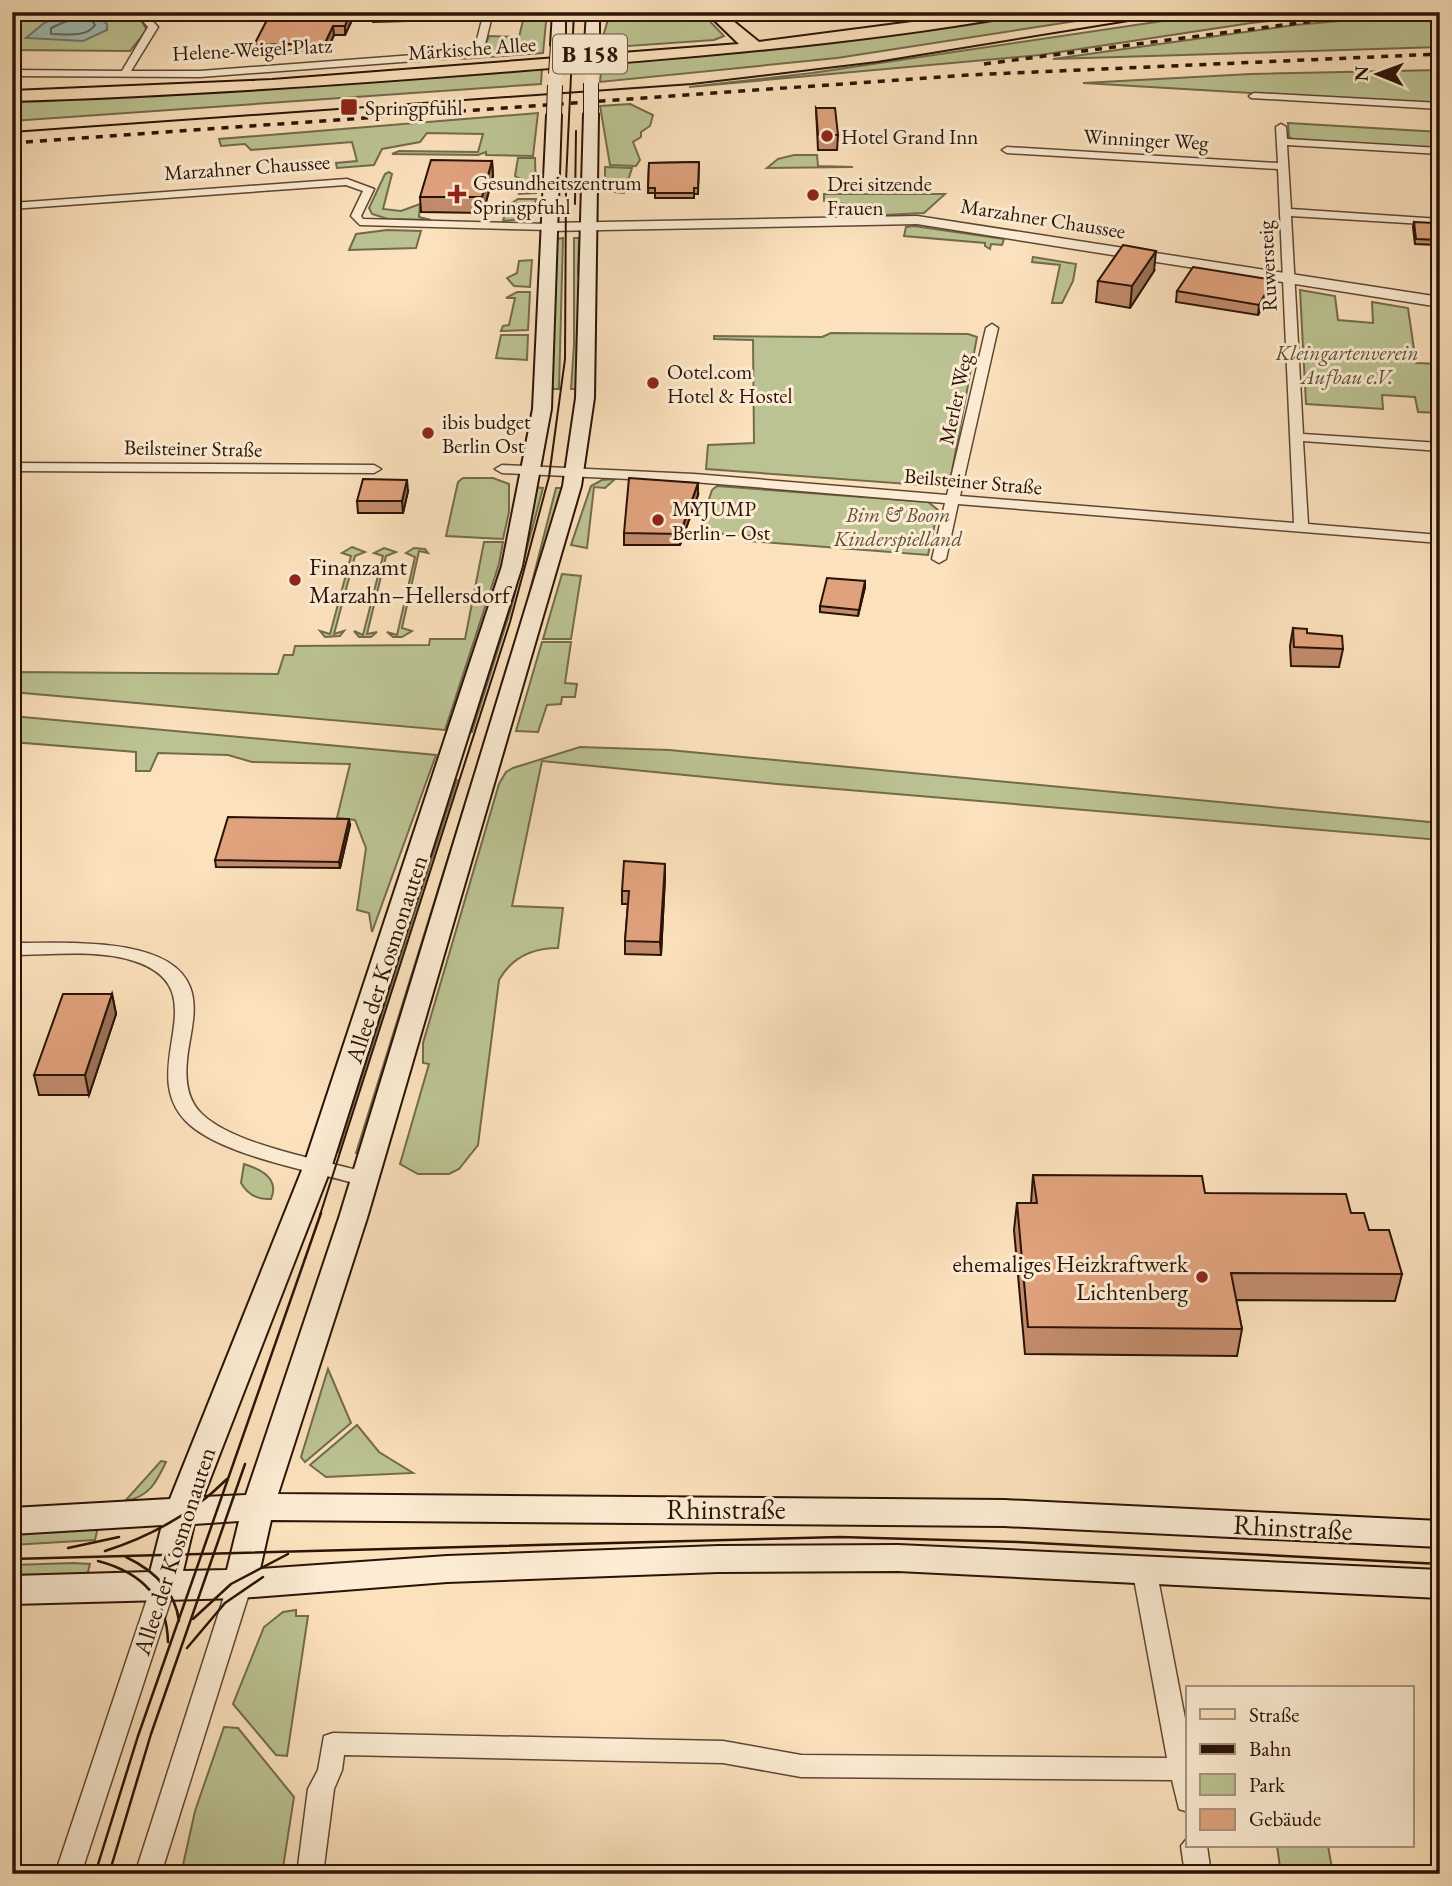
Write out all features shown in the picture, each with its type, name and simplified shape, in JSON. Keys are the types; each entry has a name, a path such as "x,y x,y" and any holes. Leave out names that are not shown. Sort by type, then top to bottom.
{"main road":[{"name":"Allee der Kosmonauten","path":"163,1587 181,1512 318,1165 512,566 542,409 559,12"},
{"name":"Allee der Kosmonauten","path":"240,1584 258,1507 365,1179 575,470 585,398 593,12"},
{"path":"713,12 754,42"},
{"path":"728,12 754,42"},
{"name":"Märkische Allee","path":"12,96 170,91 300,83 754,42 968,12"},
{"name":"Märkische Allee","path":"12,89 213,81 382,65 894,32 1016,12"},
{"path":"300,83 373,74 382,65"},
{"name":"Rhinstraße","path":"12,1521 258,1507 990,1513 1440,1534"},
{"name":"Rhinstraße","path":"12,1590 240,1584 447,1569 718,1559 898,1558 1440,1584"}],"street":[{"name":"Helene-Weigel-Platz","path":"127,69 153,27 139,12"},
{"name":"Helene-Weigel-Platz","path":"12,73 127,69 200,74 382,65 476,51 489,12"},
{"path":"12,65 127,69"},
{"path":"1254,96 1440,106"},
{"name":"Ruwersteig","path":"1281,127 1301,528"},
{"path":"1282,142 1440,151"},
{"name":"Winninger Weg","path":"1007,150 1283,166"},
{"name":"Marzahner Chaussee","path":"12,206 347,181 369,189 356,216 360,222 550,228 917,220 1440,302"},
{"path":"1286,212 1440,222"},
{"name":"Merler Weg","path":"939,559 950,508 955,500 992,328"},
{"path":"1297,437 1440,447"},
{"name":"Beilsteiner Straße","path":"12,467 374,469"},
{"name":"Beilsteiner Straße","path":"502,469 575,470 1440,539"},
{"path":"12,949 111,951 140,957 173,972 185,998 186,1013 175,1069 182,1104 195,1119 214,1131 365,1179"},
{"path":"1144,1568 1186,1788"},
{"name":"Allee der Kosmonauten","path":"148,1874 220,1655 240,1584"},
{"name":"Allee der Kosmonauten","path":"68,1874 163,1587"},
{"path":"310,1874 321,1789 330,1770 333,1744 723,1752 801,1766 1183,1769"},
{"path":"1194,1848 1198,1874"}],"green space":[{"path":"12,12 136,12 147,30 130,51 12,50"},
{"path":"525,12 547,12 543,53 460,59 483,50 489,36 519,37"},
{"path":"610,12 701,12 724,36 714,40 600,48"},
{"path":"1033,12 1134,12 837,58 600,82 602,63 967,23"},
{"path":"1223,12 1349,12 1251,23 1040,55 689,87 812,73"},
{"path":"1440,12 1440,47 1053,59 1295,25"},
{"path":"542,68 541,84 12,121 12,99 235,91"},
{"path":"1440,70 1440,91 1434,91 1437,104 1083,83 1251,74"},
{"path":"630,104 653,115 650,126 633,142 640,160 636,166 610,165 600,106"},
{"path":"538,113 533,156 486,155 486,152 478,155 392,154 399,151 478,152 483,134 427,133 420,142 382,149 374,165 337,168 336,163 357,161 352,142 251,150 245,144 221,146 219,139"},
{"path":"1288,123 1440,132 1440,149 1296,141 1289,137"},
{"path":"794,155 817,155 818,166 853,167 767,168 778,159"},
{"path":"518,158 535,158 536,193 519,194 522,180 515,176"},
{"path":"605,167 632,168 624,193 605,191"},
{"path":"385,174 392,174 383,209 401,211 420,204 419,217 431,220 388,219 372,214 369,208"},
{"path":"824,194 945,194 924,213 863,216 852,213 851,205 824,201"},
{"path":"518,199 536,199 532,218 503,221 507,206"},
{"path":"906,227 1004,239 1002,245 991,244 990,249 985,243 904,236"},
{"path":"387,230 421,231 416,248 349,250 356,234"},
{"path":"563,238 559,389 550,389 556,239"},
{"path":"574,238 579,238 578,274 582,285 578,389 571,389 574,345"},
{"path":"1033,257 1076,264 1073,281 1062,303 1052,303 1060,265 1032,262"},
{"path":"532,260 530,287 514,286 507,278 517,273 519,261"},
{"name":"Kleingartenverein Aufbau e.V.","path":"1300,290 1335,296 1338,320 1373,323 1372,302 1408,308 1416,363 1440,364 1440,413 1418,412 1415,397 1382,395 1383,409 1306,404"},
{"path":"517,292 530,292 528,330 501,331 503,326 509,325 515,298 506,298"},
{"path":"831,333 968,334 977,337 949,487 706,469 708,445 754,443 753,340 714,339 714,336 822,337"},
{"path":"501,335 528,335 527,360 496,358"},
{"path":"463,478 493,478 509,484 509,512 503,539 446,536 458,482"},
{"path":"615,479 605,488 594,487 587,548 571,545 591,486 602,480"},
{"name":"Bim & Boom Kinderspielland","path":"717,486 928,502 938,510 928,555 749,541 750,536 698,532 712,490"},
{"path":"532,487 543,488 510,612 472,732 468,732"},
{"path":"556,488 562,488 547,536 545,559 492,733 487,733 525,610"},
{"path":"484,542 503,542 499,564 445,730 12,692 12,672 278,674 284,655 293,655 295,646 429,645 430,639 465,639"},
{"path":"352,547 365,552 355,556 334,634 344,631 340,636 325,637 320,631 330,634 351,556 342,553"},
{"path":"384,548 396,552 386,556 367,634 377,632 371,637 359,637 354,631 363,635 383,556 374,553"},
{"path":"414,548 425,549 428,553 419,551 402,628 412,631 402,637 393,637 387,632 397,635 415,557 406,553"},
{"path":"562,574 581,576 571,639 543,639"},
{"path":"542,642 571,642 565,683 577,684 575,697 562,697 561,704 547,705 538,732 516,731"},
{"path":"12,716 436,755 372,932 369,913 357,910 366,848 355,820 337,818 350,764 252,762 228,755 158,753 150,771 136,771 136,752 12,742"},
{"path":"580,747 669,750 1440,823 1440,840 777,784 542,761 512,906 563,908 558,948 524,955 510,965 499,980 478,1145 459,1169 449,1174 418,1174 400,1164 429,1064 423,1063 423,1043 499,784 506,772 513,768"},
{"path":"451,780 457,780 338,1152 332,1150"},
{"path":"472,781 477,782 362,1153 356,1153"},
{"path":"244,1164 262,1172 271,1180 271,1199 262,1199 247,1191 241,1183"},
{"path":"328,1369 351,1423 305,1462 301,1457"},
{"path":"357,1425 379,1452 413,1473 326,1477 310,1465"},
{"path":"161,1461 166,1462 151,1488 140,1496 125,1501"},
{"path":"98,1527 95,1540 12,1545 12,1532"},
{"path":"90,1564 87,1576 12,1576 12,1565"},
{"path":"296,1610 296,1616 308,1616 287,1756 276,1755 233,1704 264,1627 283,1612"},
{"path":"224,1727 238,1728 294,1797 282,1874 181,1874 195,1811"},
{"path":"1277,1848 1328,1848 1333,1874 1281,1874"}],"water":[{"path":"69,12 91,12 107,24 107,30 83,41 26,38 44,23"}],"building":[{"path":"329,12 350,12 345,26 333,26 325,43 254,45 268,18 327,18"},
{"path":"816,108 835,108 838,135 818,135"},
{"path":"431,160 492,161 482,197 420,197"},
{"path":"699,162 698,188 694,188 694,193 655,193 655,188 648,188 649,163"},
{"path":"1414,222 1435,223 1438,240 1416,239"},
{"path":"1123,245 1156,251 1132,286 1098,281"},
{"path":"1193,267 1273,280 1259,305 1177,291"},
{"name":"MYJUMP Berlin – Ost","path":"629,478 698,483 680,534 624,533"},
{"path":"363,479 407,480 402,501 357,501"},
{"path":"827,578 865,581 859,610 820,606"},
{"path":"1293,628 1307,629 1307,633 1342,636 1343,649 1294,647"},
{"path":"228,817 349,819 339,862 215,860"},
{"path":"624,861 665,864 660,942 625,941 629,891 622,891"},
{"path":"63,994 112,994 85,1075 34,1075"},
{"name":"ehemaliges Heizkraftwerk Lichtenberg","path":"1033,1175 1202,1176 1205,1193 1346,1194 1351,1213 1364,1213 1369,1230 1389,1230 1402,1274 1231,1273 1242,1329 1028,1327 1017,1203 1037,1203"}],"tram line":[{"path":"570,93 574,12"},
{"path":"570,93 692,84 877,62 1184,12"},
{"path":"12,132 570,93"},
{"path":"320,1215 510,622 549,477 565,359 566,181 570,93"},
{"path":"575,204 576,131"},
{"path":"202,1554 321,1213"},
{"path":"214,1554 245,1464"},
{"path":"105,1551 170,1522 200,1503 227,1479"},
{"path":"68,1548 119,1537"},
{"path":"214,1554 840,1537 1018,1542 1440,1564"},
{"path":"12,1559 202,1554"},
{"path":"179,1620 202,1554"},
{"path":"202,1554 214,1554"},
{"path":"109,1874 151,1734 214,1554"},
{"path":"193,1619 231,1584 288,1554"},
{"path":"126,1557 161,1582 173,1600 179,1620"},
{"path":"98,1561 127,1572 148,1589 163,1612 168,1642"},
{"path":"187,1648 225,1603 263,1577"},
{"path":"95,1874 138,1736 179,1620"}],"railway":[{"path":"984,64 1383,12"},
{"path":"12,143 968,75 1440,54"}],"place":[{"name":"Springpfuhl","path":"349,107"},
{"name":"Hotel Grand Inn","path":"827,136"},
{"name":"Gesundheitszentrum Springpfuhl","path":"457,194"},
{"name":"Drei sitzende Frauen","path":"813,195"},
{"name":"Ootel.com Hotel & Hostel","path":"653,383"},
{"name":"ibis budget Berlin Ost","path":"428,433"},
{"name":"MYJUMP Berlin – Ost","path":"658,520"},
{"name":"Finanzamt Marzahn–Hellersdorf","path":"295,580"},
{"name":"ehemaliges Heizkraftwerk Lichtenberg","path":"1202,1277"}]}
